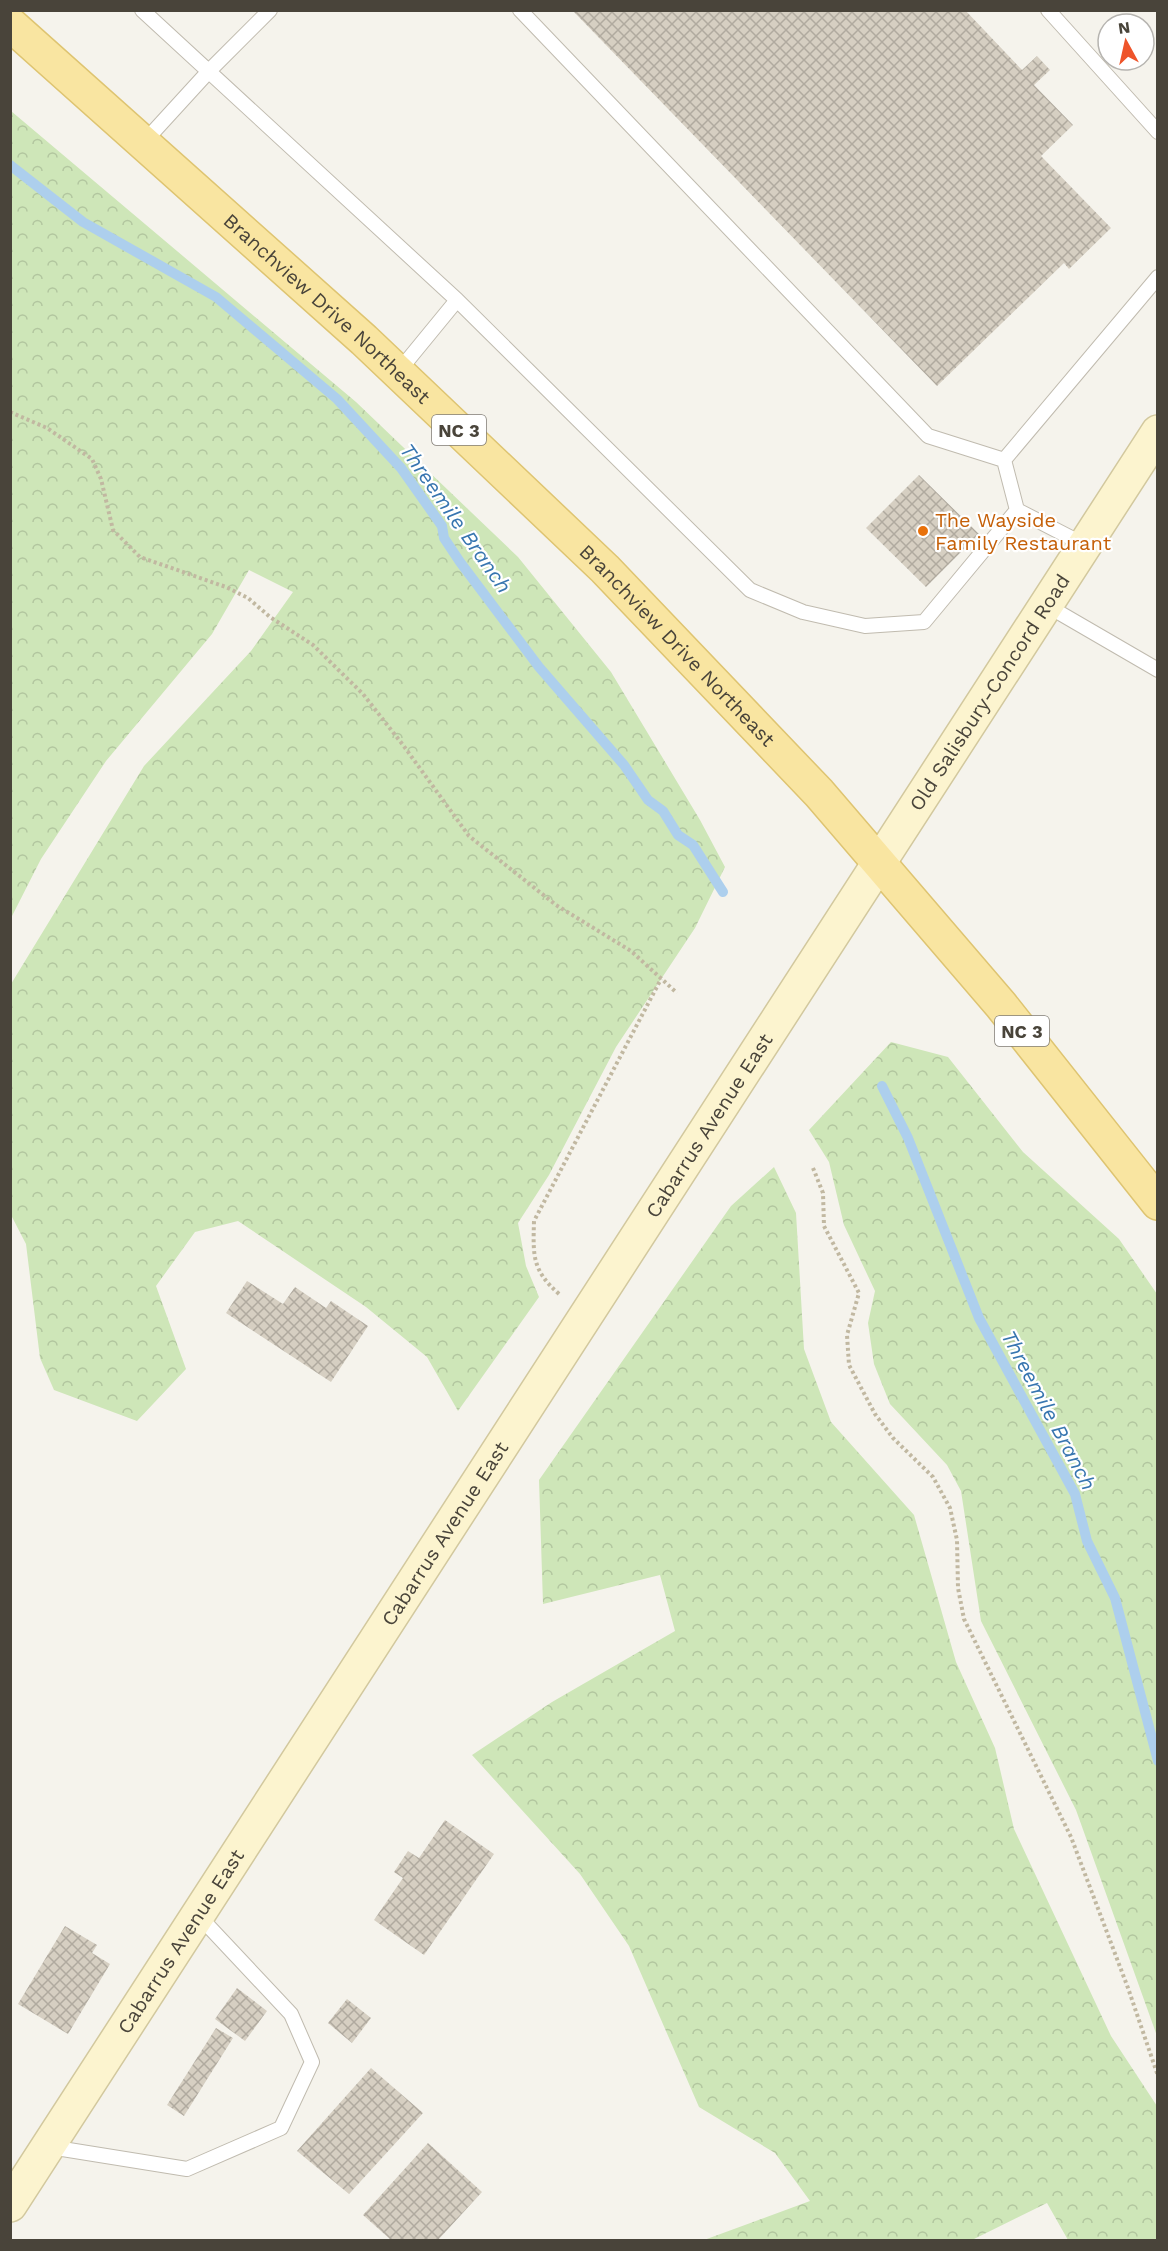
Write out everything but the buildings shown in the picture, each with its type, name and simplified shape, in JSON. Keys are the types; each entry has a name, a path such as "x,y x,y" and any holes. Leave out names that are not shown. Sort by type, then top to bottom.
{"main road":[{"name":"Branchview Drive Northeast","path":"10,24 145,141 398,372 605,569 819,793 879,864"},
{"name":"Old Salisbury-Concord Road","path":"879,864 1158,432"},
{"name":"NC 3","path":"879,864 1001,1005 1158,1203"},
{"name":"Cabarrus Avenue East","path":"10,2205 879,864"}],"lane":[{"path":"142,10 457,300 750,590 803,612 865,626 924,622 1017,510"},
{"path":"145,141 209,71 270,10"},
{"path":"520,10 928,436 1004,460"},
{"path":"1048,10 1158,132"},
{"path":"1004,460 1158,277"},
{"path":"398,372 457,300"},
{"path":"1004,460 1017,510 1085,545"},
{"path":"1046,604 1158,670"},
{"path":"48,2146 187,2169 281,2128 312,2062 291,2014 198,1916"}],"path":[{"path":"10,412 47,428 92,459 101,479 113,530 140,557 226,587 248,598 270,617 313,645 363,694 469,836 556,905 631,951 677,993"},
{"path":"560,1295 542,1279 533,1257 534,1221 661,979"},
{"path":"813,1168 823,1193 824,1226 859,1293 847,1335 849,1365 875,1414 893,1438 933,1477 950,1508 957,1540 958,1588 964,1619 1071,1837 1128,1988 1158,2076"}],"green space":[{"path":"11,111 356,402 518,557 611,672 700,820 725,867 695,928 616,1047 549,1175 518,1223 526,1266 539,1297 458,1411 427,1357 366,1307 238,1221 195,1232 156,1286 186,1369 137,1421 54,1390 40,1358 26,1244 11,1215 11,984 144,766 251,651 293,592 249,570 212,634 106,761 41,859 11,918"},
{"path":"891,1042 948,1057 1023,1152 1119,1239 1157,1294 1157,2036 1076,1810 981,1621 961,1491 947,1465 890,1404 874,1364 868,1323 875,1291 844,1225 829,1162 809,1130"},
{"path":"774,1167 796,1213 804,1349 831,1422 914,1515 956,1662 995,1748 1014,1829 1111,2036 1157,2106 1157,2240 1068,2240 1047,2203 972,2240 704,2240 810,2201 775,2153 699,2107 629,1946 580,1874 472,1755 552,1702 675,1631 660,1575 543,1604 539,1480 731,1206"}],"waterway":[{"name":"Threemile Branch","path":"10,165 83,222 216,297 337,399 401,468 442,526 444,538 460,562 539,667 624,765 648,800 663,811 678,835 693,845 723,892"},
{"name":"Threemile Branch","path":"882,1086 908,1138 979,1318 1075,1494 1087,1541 1115,1598 1158,1761"}],"place":[{"name":"The Wayside Family Restaurant","path":"923,531"}]}
